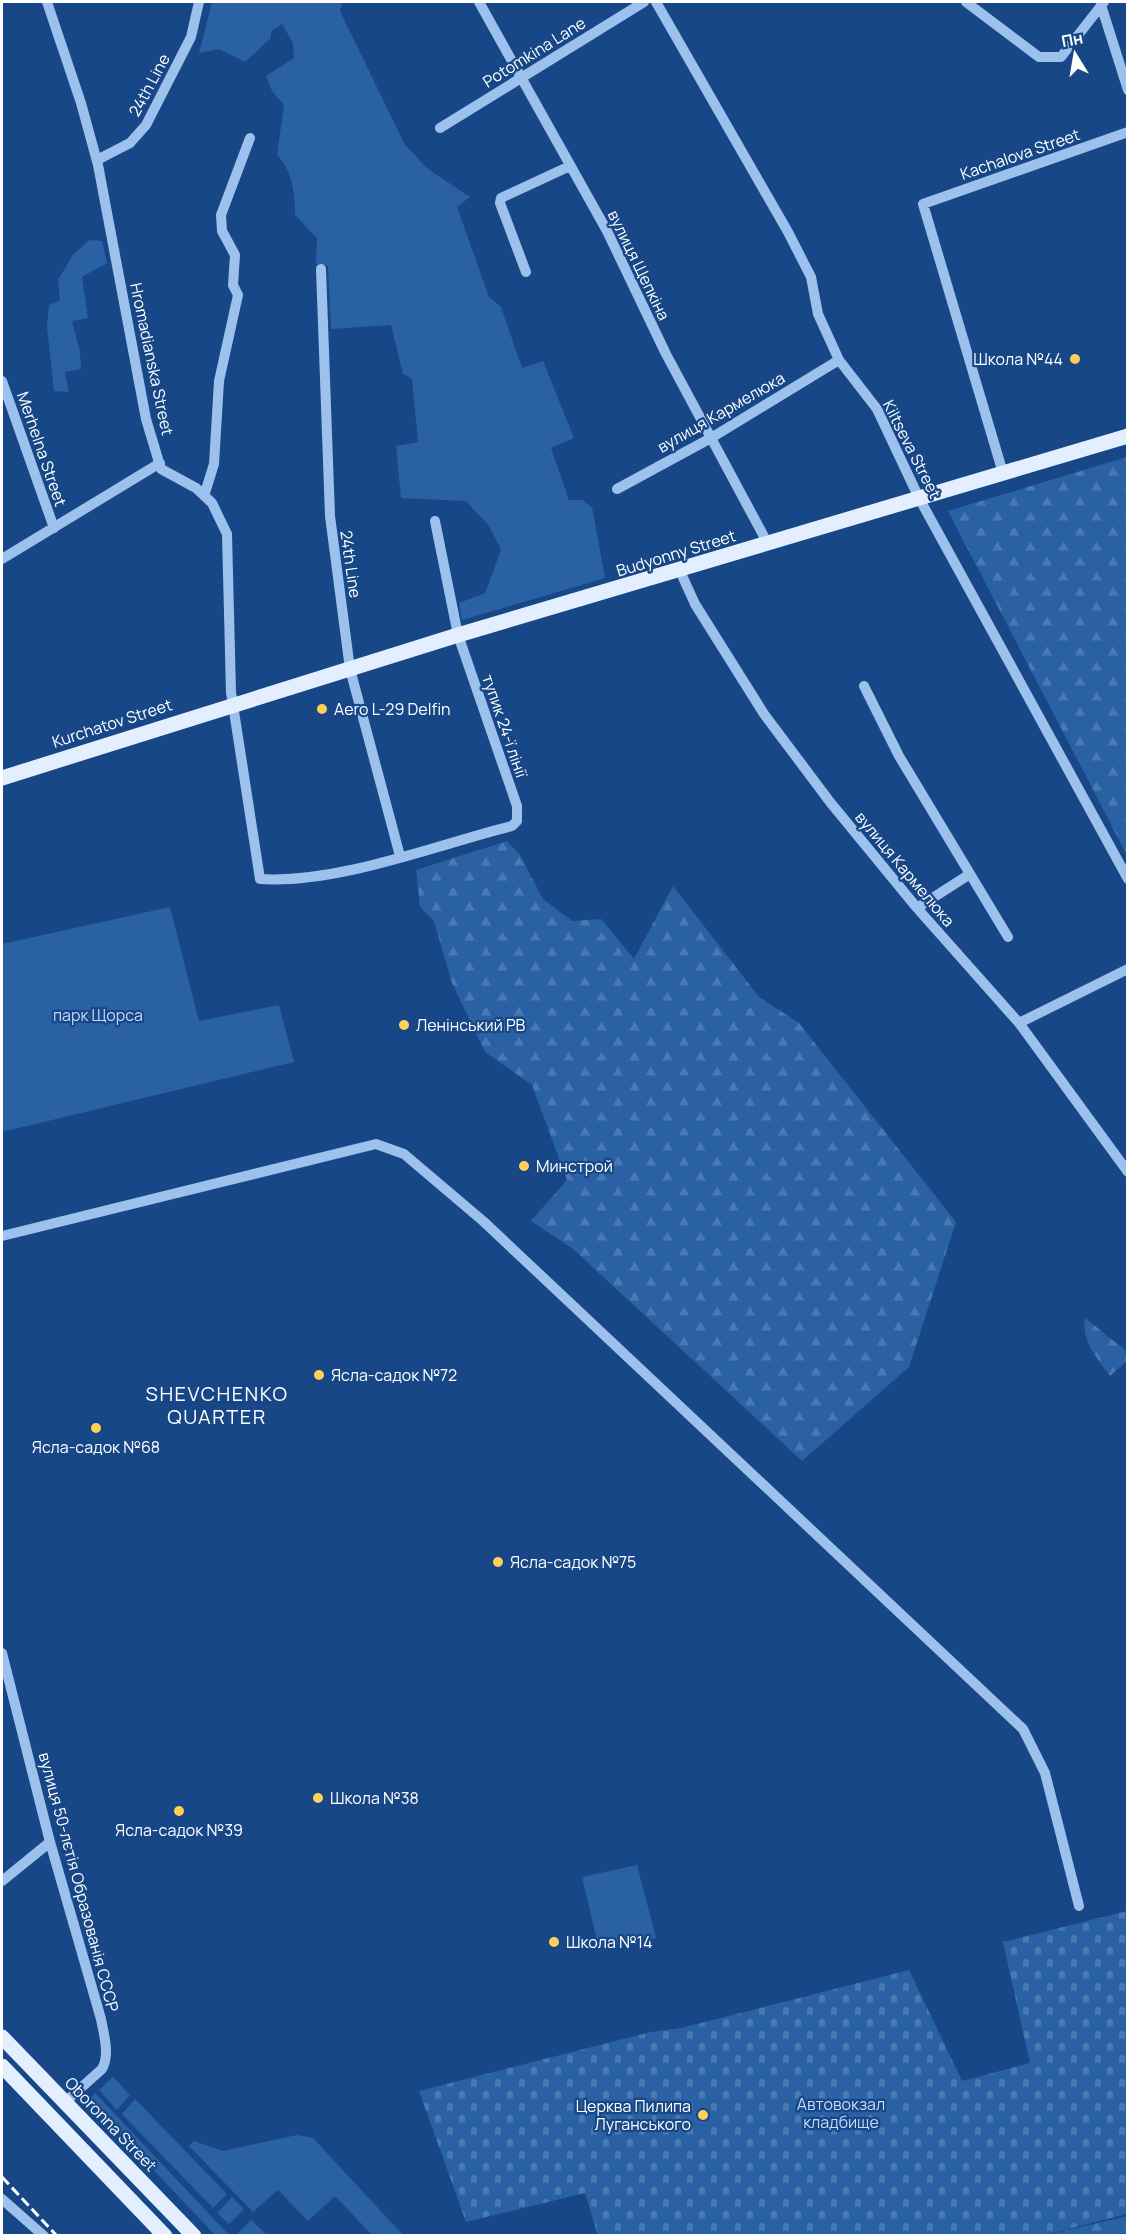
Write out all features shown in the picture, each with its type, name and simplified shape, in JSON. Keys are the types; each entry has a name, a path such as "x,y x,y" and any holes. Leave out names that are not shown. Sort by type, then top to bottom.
{"main road":[{"name":"Budyonny Street","path":"234,704 1128,436"},
{"name":"Kurchatov Street","path":"2,778 234,704"},
{"name":"Oboronna Street","path":"2,2037 194,2235"},
{"path":"2,2066 165,2235"}],"street":[{"name":"Hromadianska Street","path":"47,2 81,103 97,160 146,419 160,463"},
{"name":"24th Line","path":"97,160 130,143 146,125 191,37 198,2"},
{"name":"вулиця Щепкіна","path":"479,2 607,231 666,354 768,544"},
{"name":"Potomkina Lane","path":"440,128 644,2"},
{"name":"Kiltseva Street","path":"656,2 788,232 811,277 818,314 839,360 877,409 919,498 1128,879"},
{"path":"966,2 1039,57 1061,57 1102,3"},
{"path":"1102,3 1128,90"},
{"name":"Kachalova Street","path":"1003,473 923,204 1128,132"},
{"path":"204,496 214,464 219,381 238,295 233,285 235,255 222,231 221,215 249,138"},
{"path":"526,272 500,203 501,198 570,166"},
{"name":"24th Line","path":"321,269 330,516 350,669 400,856"},
{"name":"вулиця Кармелюка","path":"617,489 711,438 839,360"},
{"name":"Merhelna Street","path":"2,381 54,528"},
{"path":"2,559 160,463 161,470 196,488 212,503 227,534 234,704 260,879 311,876 400,856"},
{"name":"тупик 24-ї лінії","path":"400,856 512,826 517,821 517,806 458,635 435,521"},
{"name":"вулиця Кармелюка","path":"680,571 695,604 764,714 830,802 917,908 1019,1023 1128,1172"},
{"path":"864,686 899,756 1008,937"},
{"path":"917,908 970,874"},
{"path":"1019,1023 1128,969"},
{"path":"2,1236 376,1144 404,1154 483,1221 1023,1729 1045,1773 1078,1906"},
{"name":"вулиця 50-лєтія Образованія СССР","path":"2,1653 50,1842 101,2019 106,2054 102,2069 64,2103"},
{"path":"2,1881 50,1842"},
{"path":"2,2199 44,2235"}],"green space":[{"path":"212,2 342,2 340,11 405,145 428,169 470,197 457,207 489,297 501,307 522,368 543,361 574,438 551,448 569,500 582,500 592,507 605,578 462,620 459,603 485,593 501,550 489,526 466,501 401,498 396,446 418,442 412,379 403,374 391,325 331,329 328,266 316,264 317,238 295,215 290,176 277,155 284,105 272,91 266,76 294,58 293,43 282,24 271,31 271,38 245,62 219,49 199,53"},
{"path":"89,240 102,241 107,263 82,277 88,318 72,321 80,352 81,369 65,372 69,392 54,391 47,327 49,305 60,300 58,280 73,255"},
{"path":"1128,457 1127,855 948,511"},
{"path":"507,841 520,855 543,899 572,921 601,919 634,959 673,886 759,997 799,1023 956,1222 909,1367 802,1461 573,1249 531,1221 567,1180 532,1085 485,1052 452,983 434,921 420,907 416,870"},
{"name":"парк Щорса","path":"170,907 199,1021 279,1005 294,1062 2,1132 2,944"},
{"path":"1085,1318 1125,1350 1127,1361 1110,1376 1095,1356 1088,1341 1085,1334"},
{"path":"637,1865 656,1938 599,1949 582,1877"},
{"name":"Автовокзал кладбище","path":"1127,1911 1127,2214 1041,2236 598,2236 585,2193 466,2222 419,2091 909,1970 962,2081 1030,2063 1003,1942"},
{"path":"113,2077 130,2095 117,2110 99,2090"},
{"path":"95,2093 229,2235 215,2235 88,2101"},
{"path":"135,2099 227,2194 213,2208 122,2114"},
{"path":"297,2135 313,2138 403,2235 372,2235 335,2196 308,2221 278,2190 253,2212 189,2146 194,2141 223,2151"},
{"path":"232,2197 244,2209 229,2224 217,2213"},
{"path":"1127,2216 1127,2235 1047,2235"},
{"path":"251,2220 267,2235 237,2234"}],"railway":[{"path":"2,2177 57,2236"}],"place":[{"name":"Школа №44","path":"1075,359"},
{"name":"Aero L-29 Delfin","path":"322,709"},
{"name":"Ленінський РВ","path":"404,1025"},
{"name":"Минстрой","path":"524,1166"},
{"name":"Ясла-садок №72","path":"319,1375"},
{"name":"Ясла-садок №68","path":"96,1428"},
{"name":"Ясла-садок №75","path":"498,1562"},
{"name":"Школа №38","path":"318,1798"},
{"name":"Ясла-садок №39","path":"179,1811"},
{"name":"Школа №14","path":"554,1942"},
{"name":"Церква Пилипа Луганського","path":"703,2115"}],"district":[{"name":"SHEVCHENKO QUARTER","path":"217,1406"}]}
